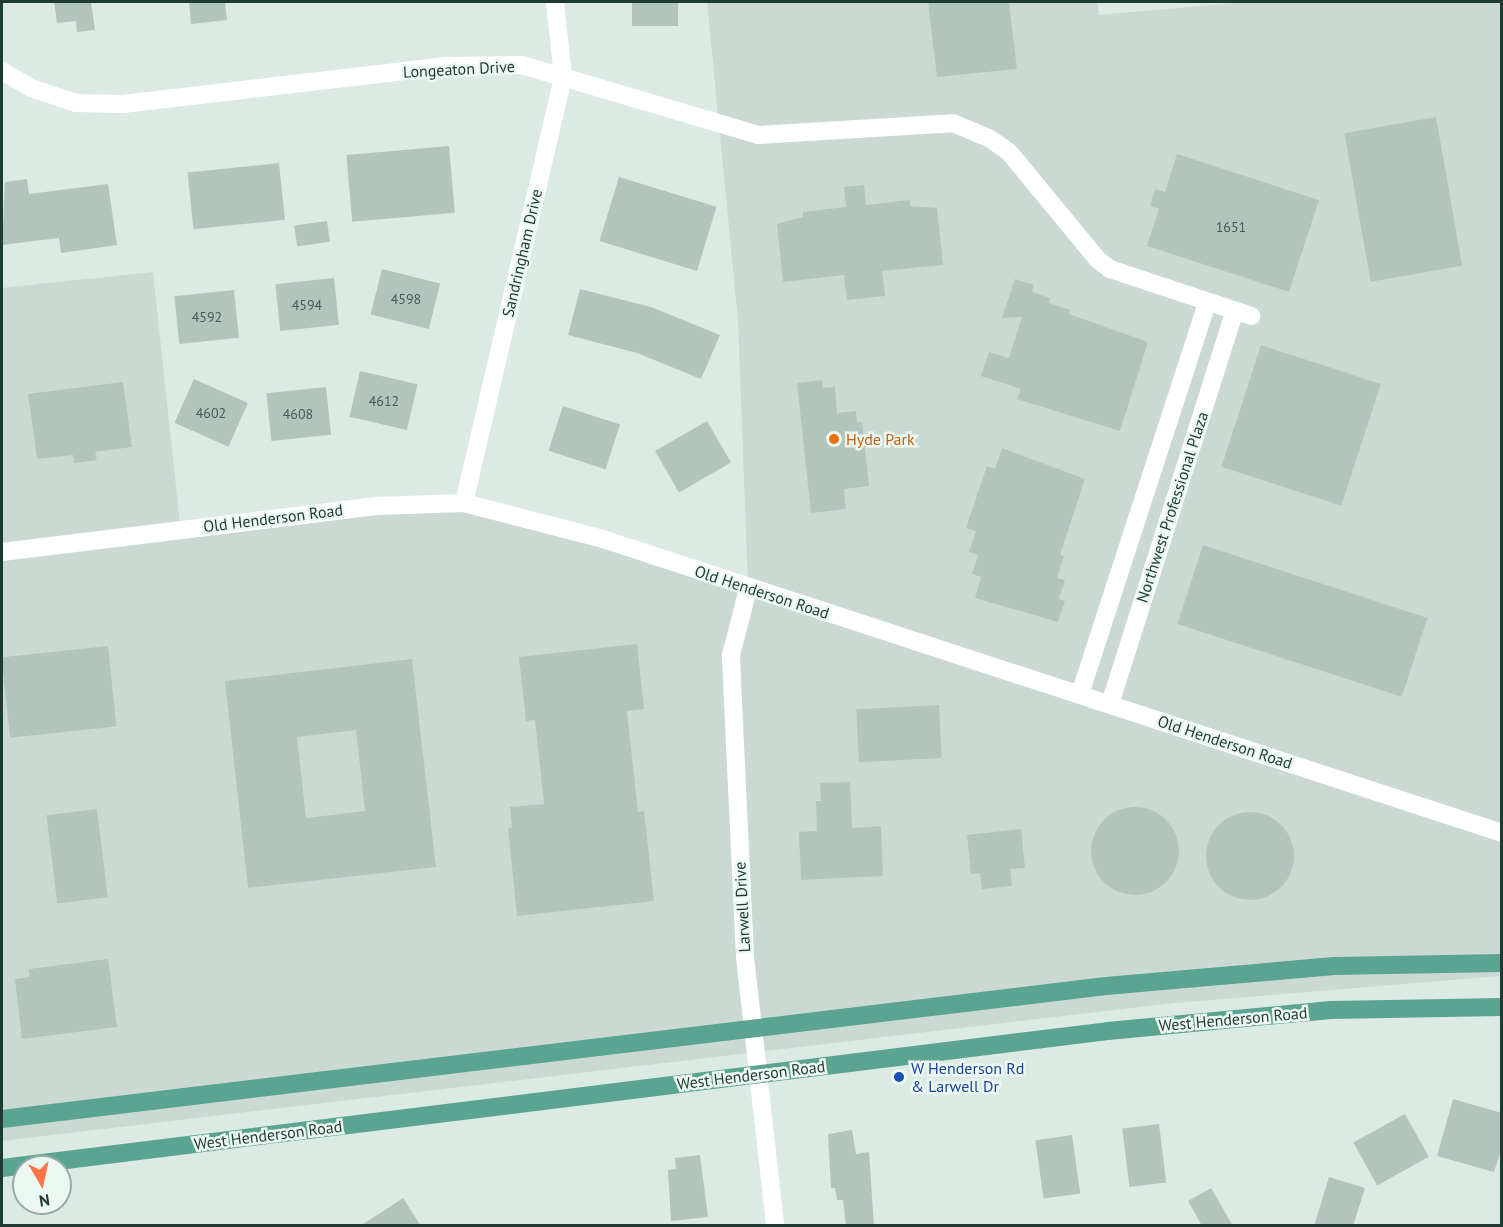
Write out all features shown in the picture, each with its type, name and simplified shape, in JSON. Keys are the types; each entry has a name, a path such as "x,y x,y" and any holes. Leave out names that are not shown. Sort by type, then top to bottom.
{"main road":[{"path":"2,1119 751,1027 1118,985 1334,966 1502,963"},
{"name":"West Henderson Road","path":"2,1168 1228,1018 1331,1010 1502,1006"}],"street":[{"name":"Sandringham Drive","path":"464,502 563,78 555,2"},
{"name":"Longeaton Drive","path":"2,71 31,88 76,103 151,101 445,66 522,65 759,135"},
{"name":"Northwest Professional Plaza","path":"759,135 809,134 925,122 965,126 1009,152 1104,265 1132,278 1243,313 1110,704"},
{"name":"Northwest Professional Plaza","path":"1080,694 1207,302"},
{"name":"Old Henderson Road","path":"2,552 376,506 464,502 603,539 748,589 1080,694 1502,833"},
{"name":"Larwell Drive","path":"748,589 731,655 751,1027 775,1226"}],"shaded area":[{"path":"707,2 1097,2 1099,15 1245,2 1501,2 1501,976 1174,1003 2,1141 2,288 153,272 181,533 435,507 508,519 748,585 738,320"}],"building":[{"path":"54,2 91,2 95,30 77,32 76,21 57,23"},
{"path":"189,2 225,2 227,20 191,24"},
{"path":"632,2 678,2 678,26 632,26"},
{"path":"928,2 1009,2 1017,69 937,77"},
{"path":"1436,117 1462,266 1371,282 1344,133"},
{"path":"449,146 455,213 352,222 346,155"},
{"path":"1177,154 1319,200 1289,292 1147,246 1159,209 1150,206 1155,189 1165,192"},
{"path":"279,163 285,220 193,229 188,173"},
{"path":"619,177 717,207 697,271 599,241"},
{"path":"27,179 29,194 108,184 117,245 61,253 59,238 2,245 5,182"},
{"path":"864,185 866,205 910,200 910,206 937,208 943,265 882,271 885,296 847,300 844,275 783,282 777,224 803,217 803,212 846,207 844,187"},
{"path":"327,221 330,242 297,246 294,226"},
{"path":"382,269 440,284 429,329 371,315"},
{"path":"334,278 339,325 280,331 275,284"},
{"path":"1015,279 1034,285 1032,292 1050,298 1049,303 1070,310 1069,314 1148,342 1120,431 1017,399 1021,389 981,376 989,352 1009,358 1022,317 1002,318"},
{"path":"580,289 651,307 720,335 701,379 637,353 568,335"},
{"path":"234,290 239,338 179,344 174,296"},
{"path":"1261,345 1381,384 1341,506 1221,467"},
{"path":"360,371 417,384 407,430 349,417"},
{"path":"194,379 248,403 228,447 174,423"},
{"name":"Hyde Park","path":"822,380 823,388 835,387 837,413 856,411 857,422 862,422 869,486 844,489 846,509 811,513 797,383"},
{"path":"123,382 132,447 95,452 97,460 74,463 73,455 37,459 28,394"},
{"path":"326,387 331,435 271,441 266,393"},
{"path":"563,406 620,425 606,469 548,451"},
{"path":"707,421 731,463 679,493 655,451"},
{"path":"1002,448 1085,479 1060,555 1064,556 1057,578 1065,580 1059,599 1065,601 1058,622 975,598 981,577 972,574 978,555 969,552 976,531 966,528 987,466 995,469"},
{"path":"1203,545 1427,618 1402,697 1177,624"},
{"path":"637,644 644,709 627,711 638,812 644,811 654,901 517,916 508,828 512,828 510,807 544,804 535,720 526,721 519,657"},
{"path":"108,646 116,727 10,738 2,657"},
{"path":"412,659 436,867 248,888 225,681","holes":["356,730 365,811 306,818 297,737"]},
{"path":"939,705 942,758 859,762 856,709"},
{"path":"850,782 852,828 881,826 883,876 801,880 799,832 817,831 816,801 821,801 820,783"},
{"path":"1135,807 1152,811 1166,820 1175,834 1179,851 1175,868 1166,882 1152,891 1135,895 1118,891 1104,882 1095,868 1091,851 1095,834 1104,820 1118,811"},
{"path":"97,809 108,897 57,904 46,815"},
{"path":"1250,812 1267,816 1281,825 1290,839 1294,856 1290,873 1281,887 1267,896 1250,900 1233,896 1219,887 1210,873 1206,856 1210,839 1219,825 1233,816"},
{"path":"1021,829 1025,868 1010,869 1012,886 982,889 980,873 971,874 967,835"},
{"path":"108,959 117,1027 22,1039 15,979 30,977 29,969"},
{"path":"1453,1099 1502,1113 1502,1147 1494,1172 1437,1156"},
{"path":"1405,1114 1429,1157 1377,1185 1353,1143"},
{"path":"1159,1124 1166,1183 1129,1187 1122,1129"},
{"path":"852,1130 856,1154 869,1152 874,1226 846,1226 843,1200 837,1200 835,1188 831,1188 828,1134"},
{"path":"1072,1135 1080,1193 1044,1199 1035,1140"},
{"path":"700,1155 708,1217 671,1221 668,1170 676,1169 675,1158"},
{"path":"1329,1177 1365,1188 1353,1226 1314,1226"},
{"path":"1211,1188 1233,1226 1202,1226 1188,1201"},
{"path":"403,1198 421,1226 360,1226 391,1206"}],"place":[{"name":"Hyde Park","path":"834,439"},
{"name":"W Henderson Rd & Larwell Dr","path":"899,1077"}]}
